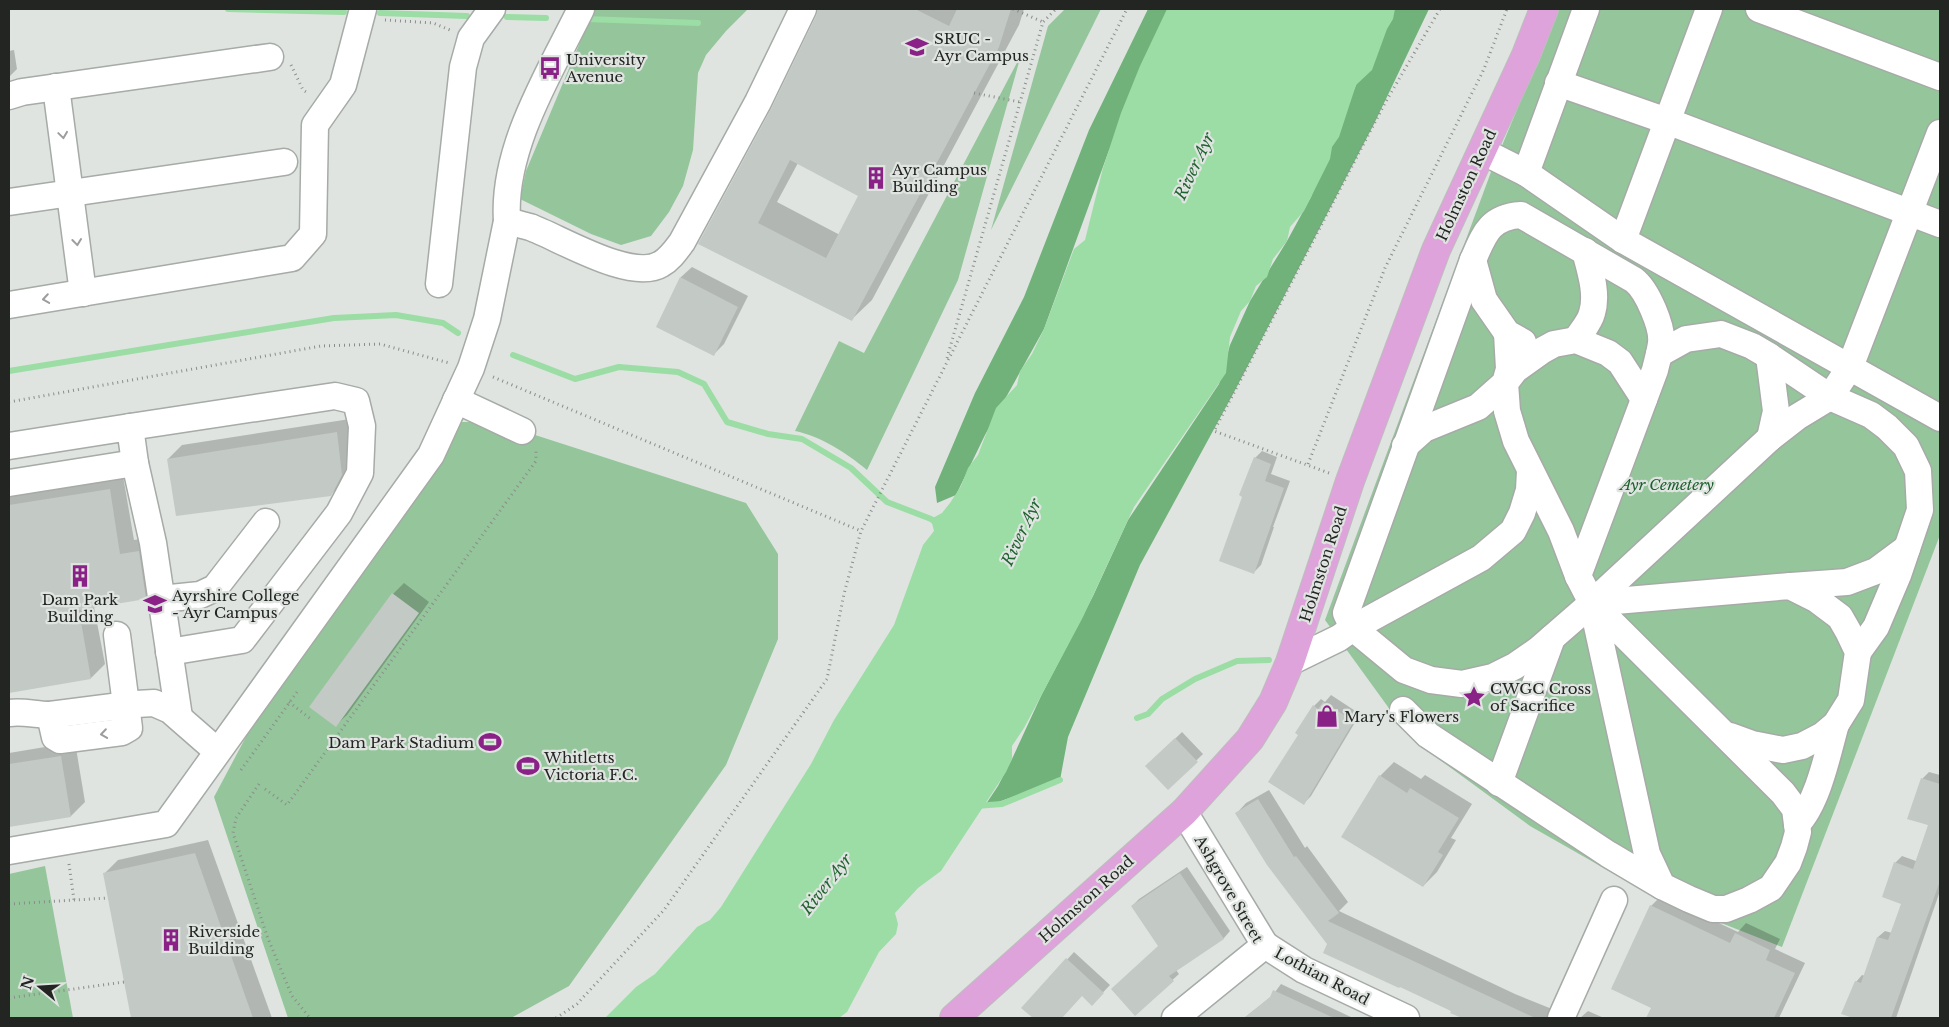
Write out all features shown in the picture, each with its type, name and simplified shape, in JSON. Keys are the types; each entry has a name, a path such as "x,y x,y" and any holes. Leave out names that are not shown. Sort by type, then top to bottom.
{"main road":[{"name":"Holmston Road","path":"954,1018 1184,812 1250,739 1273,702 1290,662 1350,481 1436,250 1526,55 1544,9"}],"street":[{"path":"439,284 463,67 471,38 492,9"},
{"path":"9,851 166,824 431,455 471,368 487,319 507,221 506,207 509,179 519,140 581,9"},
{"path":"507,221 530,227 614,264 640,269 660,265 673,254 682,242 758,102 803,9"},
{"path":"1526,173 1586,9"},
{"path":"1623,240 1709,9"},
{"path":"1759,9 1940,77"},
{"path":"9,305 292,258 312,234 315,125 343,85 362,14"},
{"path":"9,96 22,92 270,57"},
{"path":"1558,84 1667,121 1940,224"},
{"path":"56,87 84,293"},
{"path":"1578,576 1644,400 1659,354 1662,342 1654,308 1642,286 1521,215 1508,216 1493,224 1485,233 1473,260 1346,613 1353,628 1404,670 1431,680 1462,684 1493,677 1515,666 1538,650 1592,603 1770,438 1797,417 1830,397 1850,367 1940,133"},
{"path":"1482,150 1526,173 1623,240 1940,418"},
{"path":"9,202 284,162"},
{"path":"1576,340 1592,314 1594,300 1591,273 1585,251"},
{"path":"1473,260 1484,300 1507,333 1543,350"},
{"path":"1507,333 1509,369 1505,383 1507,411 1516,441 1561,531 1578,576 1592,603 1647,854 1662,886"},
{"path":"1659,354 1686,339 1721,334 1752,346 1830,397 1871,414 1906,446 1918,471 1920,510 1907,548 1876,627 1858,652 1851,700 1836,724 1820,780 1804,817 1797,824"},
{"path":"1405,446 1424,429 1478,407 1491,393 1505,383 1515,370 1554,344 1576,340 1608,353 1620,362 1644,400"},
{"path":"1769,356 1776,411 1770,438"},
{"path":"9,446 334,396 356,401 362,426 360,473 339,513 242,640 169,652"},
{"path":"456,400 529,439"},
{"path":"1462,413 1488,417 1512,428"},
{"path":"130,427 135,463 153,543 179,717"},
{"path":"9,483 135,463"},
{"path":"1290,662 1338,638 1481,558 1513,531 1522,513 1529,490 1530,471"},
{"path":"161,599 200,595 215,588 266,522"},
{"path":"1592,603 1847,582 1876,571 1907,548"},
{"path":"1790,586 1816,599 1840,617 1858,652"},
{"path":"1404,710 1428,735 1608,854 1662,886 1713,909 1726,910 1771,888 1788,863 1798,832 1796,809 1783,792 1592,603"},
{"path":"117,635 126,705"},
{"path":"1499,783 1553,636"},
{"path":"9,713 24,711 38,715 50,715 154,703 170,710 217,751"},
{"path":"1725,734 1752,744 1783,750 1809,742 1823,735 1836,724"},
{"name":"Ashgrove Street","path":"1175,1018 1265,945 1184,812"},
{"path":"1561,1018 1614,900"},
{"name":"Lothian Road","path":"1265,945 1304,970 1406,1018"}],"path":[{"path":"1013,9 1043,22"},
{"path":"945,366 1043,22 1056,9"},
{"path":"556,1018 577,1004 664,910 827,679 844,594 861,531 1127,9"},
{"path":"1350,481 1214,431 1381,110 1440,9"},
{"path":"1308,464 1385,268 1484,69 1507,9"},
{"path":"362,14 433,23 471,38"},
{"path":"270,57 291,64 303,90 313,96 325,111"},
{"path":"974,93 1020,102"},
{"path":"265,789 287,805 536,461 529,439"},
{"path":"241,770 297,692"},
{"path":"289,702 312,720"},
{"path":"259,784 236,818 233,833 267,936 292,996 310,1018"},
{"path":"71,840 73,853 68,855 74,900"},
{"path":"9,904 108,898"},
{"path":"9,998 124,982"}],"green space":[{"path":"594,9 748,9 706,55 698,73 693,150 683,186 669,212 651,236 621,245 591,234 520,199 526,171"},
{"path":"1065,9 1101,9 991,230 1048,26"},
{"name":"Ayr Cemetery","path":"1559,9 1940,9 1940,535 1782,947 1653,896 1530,826 1436,757 1404,729 1325,620 1491,172"},
{"path":"1021,55 958,280 867,470 833,446 795,431 839,341 864,353"},
{"name":"Dam Park Stadium","path":"462,422 495,422 746,503 778,554 778,639 726,765 569,986 511,1018 288,1018 214,797 256,718 401,514"},
{"path":"45,866 73,1018 9,1018 9,874"}],"shaded area":[{"path":"1148,9 1170,9 1108,153 1044,329 985,435 956,495 937,503 935,487 975,393 1024,297 1089,130"},
{"path":"1393,9 1429,9 1374,124 1232,396 1140,565 1068,737 1060,780 984,807 998,786 1012,759 1041,696 1093,596 1128,520 1219,384 1230,345 1250,301 1287,241 1311,197 1356,85"}],"water":[{"name":"River Ayr","path":"1167,9 1395,9 1393,19 1387,29 1372,70 1356,85 1339,137 1332,147 1330,159 1304,211 1290,227 1287,241 1273,259 1267,277 1256,286 1250,301 1241,311 1230,337 1226,373 1134,507 1083,617 1024,728 1012,746 1012,759 1006,772 941,871 918,888 895,913 898,924 896,934 879,952 847,1012 839,1018 605,1018 636,987 655,974 697,927 710,920 721,907 811,764 834,720 894,625 923,545 934,531 931,519 942,513 961,486 968,468 978,455 996,408 1017,385 1020,371 1032,354 1044,329 1074,249 1085,240 1103,168 1121,113 1140,66"}],"building":[{"name":"Ayr Campus Building","path":"818,9 915,9 949,26 957,9 1011,9 999,47 852,321 698,244 771,109","holes":["790,160 858,196 826,258 758,223"]},
{"path":"680,277 738,307 714,356 656,327"},
{"path":"337,432 342,475 331,496 176,516 167,459"},
{"path":"1254,457 1271,464 1265,481 1284,488 1254,574 1219,561 1242,497 1239,495"},
{"name":"Dam Park Building","path":"110,489 120,554 139,551 146,599 79,610 91,679 9,693 9,505"},
{"path":"392,593 419,613 336,727 309,707"},
{"path":"1323,702 1354,721 1304,805 1268,782 1298,735 1295,733 1313,705 1318,709"},
{"path":"1175,738 1198,762 1168,790 1145,766"},
{"path":"61,756 71,817 9,827 9,764"},
{"path":"1379,775 1407,793 1410,788 1459,818 1438,852 1443,855 1423,887 1341,837"},
{"path":"1921,778 1940,784 1940,881 1891,1018 1853,1018 1841,1014 1855,981 1861,983 1877,937 1888,940 1901,904 1882,897 1894,862 1913,869 1928,825 1907,819"},
{"path":"1258,799 1294,857 1296,856 1339,913 1328,921 1535,1018 1462,1018 1400,987 1323,953 1327,944 1267,865 1235,813"},
{"name":"Riverside Building","path":"195,853 253,1018 131,1018 103,873"},
{"path":"1180,873 1224,939 1169,976 1174,981 1135,1016 1111,989 1158,946 1131,906"},
{"path":"1650,905 1730,943 1735,933 1770,950 1766,960 1795,973 1774,1018 1646,1018 1651,1008 1611,989"},
{"path":"1066,958 1104,993 1092,1006 1082,996 1062,1018 1033,1018 1021,1008"},
{"path":"1273,990 1334,1018 1244,1018 1270,997"}],"waterway":[{"path":"228,9 344,12"},
{"path":"380,13 467,16"},
{"path":"507,17 546,18"},
{"path":"586,19 698,23"},
{"path":"9,371 334,318 396,315 443,323 458,333"},
{"path":"513,355 575,379 619,367 678,372 704,384 727,422 768,434 802,439 851,468 887,502 931,519 938,524"},
{"path":"1137,718 1148,714 1162,699 1195,679 1237,661 1269,660"},
{"path":"976,806 1002,804 1060,780"}],"place":[{"name":"SRUC - Ayr Campus","path":"917,47"},
{"name":"University Avenue","path":"550,68"},
{"name":"Ayr Campus Building","path":"876,178"},
{"name":"Dam Park Building","path":"80,576"},
{"name":"Ayrshire College - Ayr Campus","path":"155,604"},
{"name":"CWGC Cross of Sacrifice","path":"1474,697"},
{"name":"Mary's Flowers","path":"1327,716"},
{"name":"Dam Park Stadium","path":"490,742"},
{"name":"Whitletts Victoria F.C.","path":"528,766"},
{"name":"Riverside Building","path":"171,940"}]}
